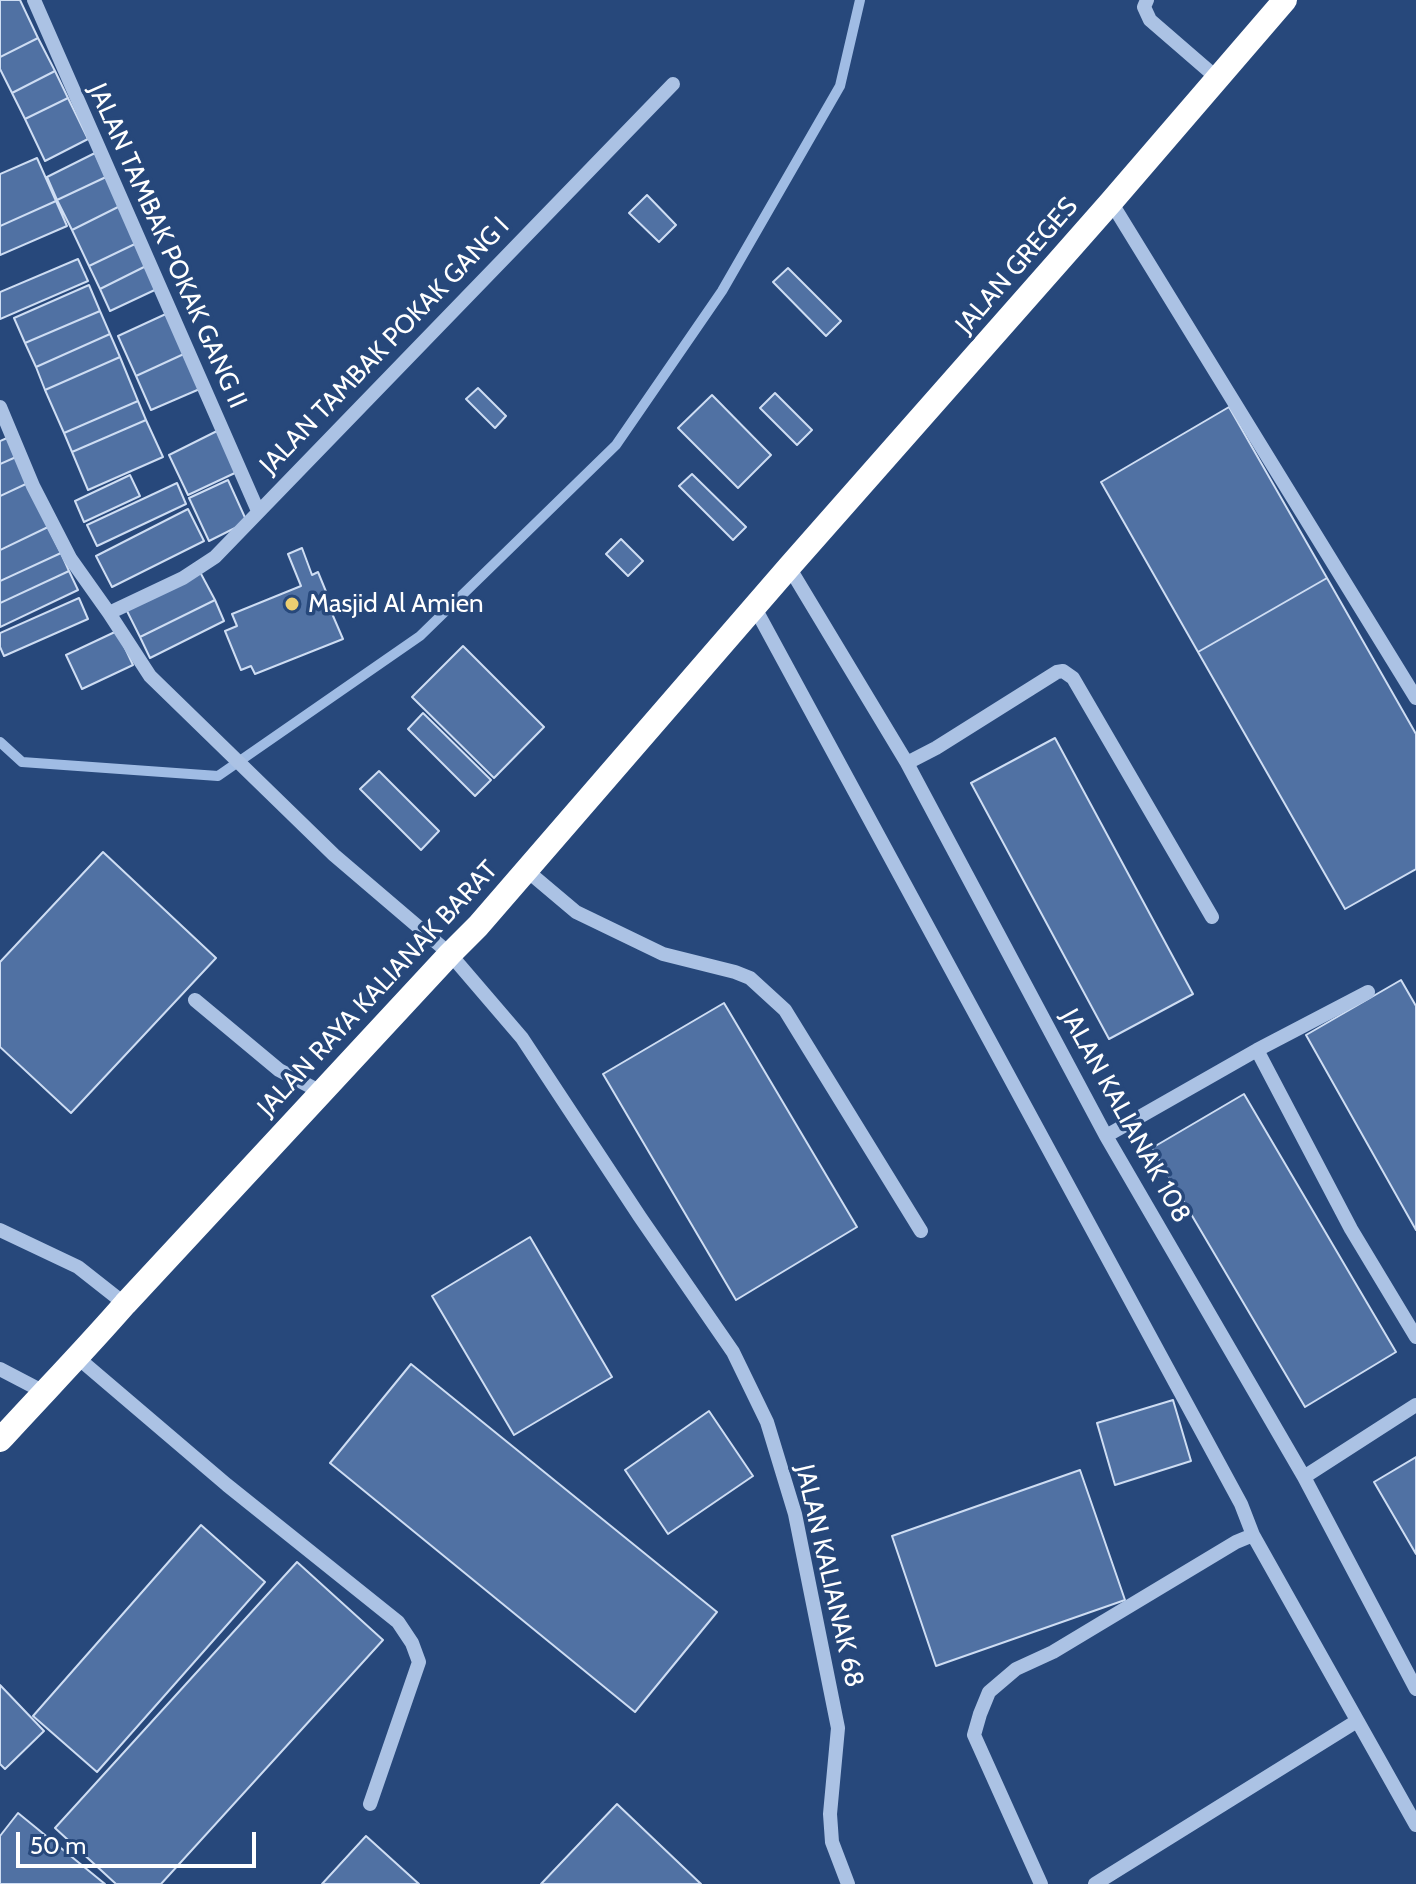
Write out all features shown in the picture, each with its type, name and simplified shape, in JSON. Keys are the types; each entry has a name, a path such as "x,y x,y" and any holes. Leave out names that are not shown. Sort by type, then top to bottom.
{"highway":[{"name":"JALAN GREGES","path":"789,567 1285,0"},
{"name":"JALAN RAYA KALIANAK BARAT","path":"0,1440 478,926 789,567"}],"street":[{"name":"JALAN TAMBAK POKAK GANG II","path":"34,0 258,511"},
{"path":"1147,0 1144,7 1150,20 1217,78"},
{"name":"JALAN TAMBAK POKAK GANG I","path":"109,613 183,578 215,557 673,84"},
{"path":"1111,202 1416,698"},
{"name":"JALAN KALIANAK 68","path":"0,407 33,486 70,558 150,676 334,855 450,954 522,1038 733,1352 767,1422 795,1514 838,1728 830,1814 832,1842 848,1884"},
{"name":"JALAN KALIANAK 108","path":"789,567 907,763 1106,1136 1304,1477 1416,1689"},
{"path":"755,608 1241,1504 1253,1535 1416,1825"},
{"path":"907,763 1057,672 1068,673 1212,917"},
{"path":"525,869 576,912 663,954 735,972 750,978 764,989 785,1010 921,1231"},
{"path":"1106,1136 1257,1050 1368,992"},
{"path":"195,1000 279,1070 321,1092"},
{"path":"1257,1050 1351,1229 1416,1337"},
{"path":"0,1230 78,1267 125,1304"},
{"path":"78,1358 227,1485 398,1622 412,1643 419,1662 370,1804"},
{"path":"0,1369 44,1392"},
{"path":"1304,1477 1416,1405"},
{"path":"1041,1884 974,1735 989,1692 1016,1669 1053,1652 1236,1542 1253,1535"},
{"path":"1095,1884 1357,1721"}],"building":[{"path":"0,0 20,0 38,38 0,57"},
{"path":"38,38 55,71 12,93 0,69 0,57"},
{"path":"55,71 68,98 25,119 12,93"},
{"path":"68,98 88,139 45,161 25,119"},
{"path":"95,153 106,177 57,200 47,177"},
{"path":"37,158 56,201 0,226 0,174"},
{"path":"106,177 120,206 72,230 57,200"},
{"path":"647,195 676,225 659,242 629,213"},
{"path":"56,201 67,226 0,255 0,226"},
{"path":"120,206 137,243 89,266 72,230"},
{"path":"137,243 148,265 100,289 89,266"},
{"path":"78,259 88,281 0,319 0,292"},
{"path":"148,265 159,288 110,311 100,289"},
{"path":"788,268 841,321 826,336 773,282"},
{"path":"89,285 100,311 25,343 14,318"},
{"path":"100,311 110,334 36,367 25,343"},
{"path":"168,313 186,353 136,376 118,336"},
{"path":"110,334 120,357 45,390 36,367"},
{"path":"186,353 202,388 151,410 136,376"},
{"path":"120,357 138,401 64,433 45,390"},
{"path":"478,388 506,416 495,428 466,399"},
{"path":"775,393 812,430 797,445 760,408"},
{"path":"712,395 771,455 738,488 678,428"},
{"path":"138,401 146,420 72,452 64,433"},
{"path":"1229,407 1327,578 1198,652 1101,482"},
{"path":"146,420 163,457 88,490 72,452"},
{"path":"217,431 237,472 188,495 169,455"},
{"path":"7,438 16,457 0,464 0,441"},
{"path":"16,457 28,483 0,496 0,464"},
{"path":"692,474 746,527 733,540 679,486"},
{"path":"130,475 140,496 84,522 75,501"},
{"path":"228,480 247,522 209,541 189,498"},
{"path":"28,483 48,527 0,550 0,496"},
{"path":"177,483 186,504 97,546 87,525"},
{"path":"188,509 204,541 112,587 96,556"},
{"path":"48,527 61,553 0,581 0,550"},
{"path":"621,539 643,561 628,576 606,554"},
{"name":"Masjid Al Amien","path":"302,548 312,575 318,572 327,594 324,595 343,639 255,674 251,666 241,670 225,631 237,626 232,614 301,586 288,554"},
{"path":"61,553 69,571 0,603 0,581"},
{"path":"69,571 78,590 0,627 0,603"},
{"path":"200,572 215,600 140,637 126,609"},
{"path":"1327,578 1416,734 1416,869 1345,909 1198,652"},
{"path":"79,598 88,619 4,656 0,633"},
{"path":"215,600 224,621 150,658 140,637"},
{"path":"117,631 133,665 82,689 66,655"},
{"path":"463,646 544,727 494,778 412,697"},
{"path":"423,713 491,780 475,796 408,729"},
{"path":"1055,738 1193,994 1109,1039 971,783"},
{"path":"379,771 439,831 421,850 360,789"},
{"path":"103,852 216,958 71,1113 0,1047 0,962"},
{"path":"1401,980 1416,1006 1416,1230 1306,1035"},
{"path":"724,1003 857,1227 736,1300 603,1074"},
{"path":"1244,1094 1396,1352 1305,1407 1152,1148"},
{"path":"530,1237 612,1377 514,1435 432,1296"},
{"path":"411,1364 717,1612 635,1712 330,1463"},
{"path":"1173,1400 1191,1461 1115,1485 1097,1423"},
{"path":"709,1411 753,1476 668,1534 625,1470"},
{"path":"1416,1457 1416,1554 1374,1482"},
{"path":"1080,1470 1125,1600 936,1666 892,1536"},
{"path":"201,1525 265,1582 97,1772 33,1716"},
{"path":"297,1562 383,1640 161,1884 116,1884 55,1828"},
{"path":"0,1685 44,1731 5,1769 0,1764"},
{"path":"617,1804 701,1884 541,1884"},
{"path":"18,1813 105,1884 0,1884 0,1836"},
{"path":"366,1836 419,1884 322,1884"}],"waterway":[{"path":"0,742 22,762 218,776 420,636 616,445 722,291 840,86 860,0"}],"place":[{"name":"Masjid Al Amien","path":"292,604"}]}
